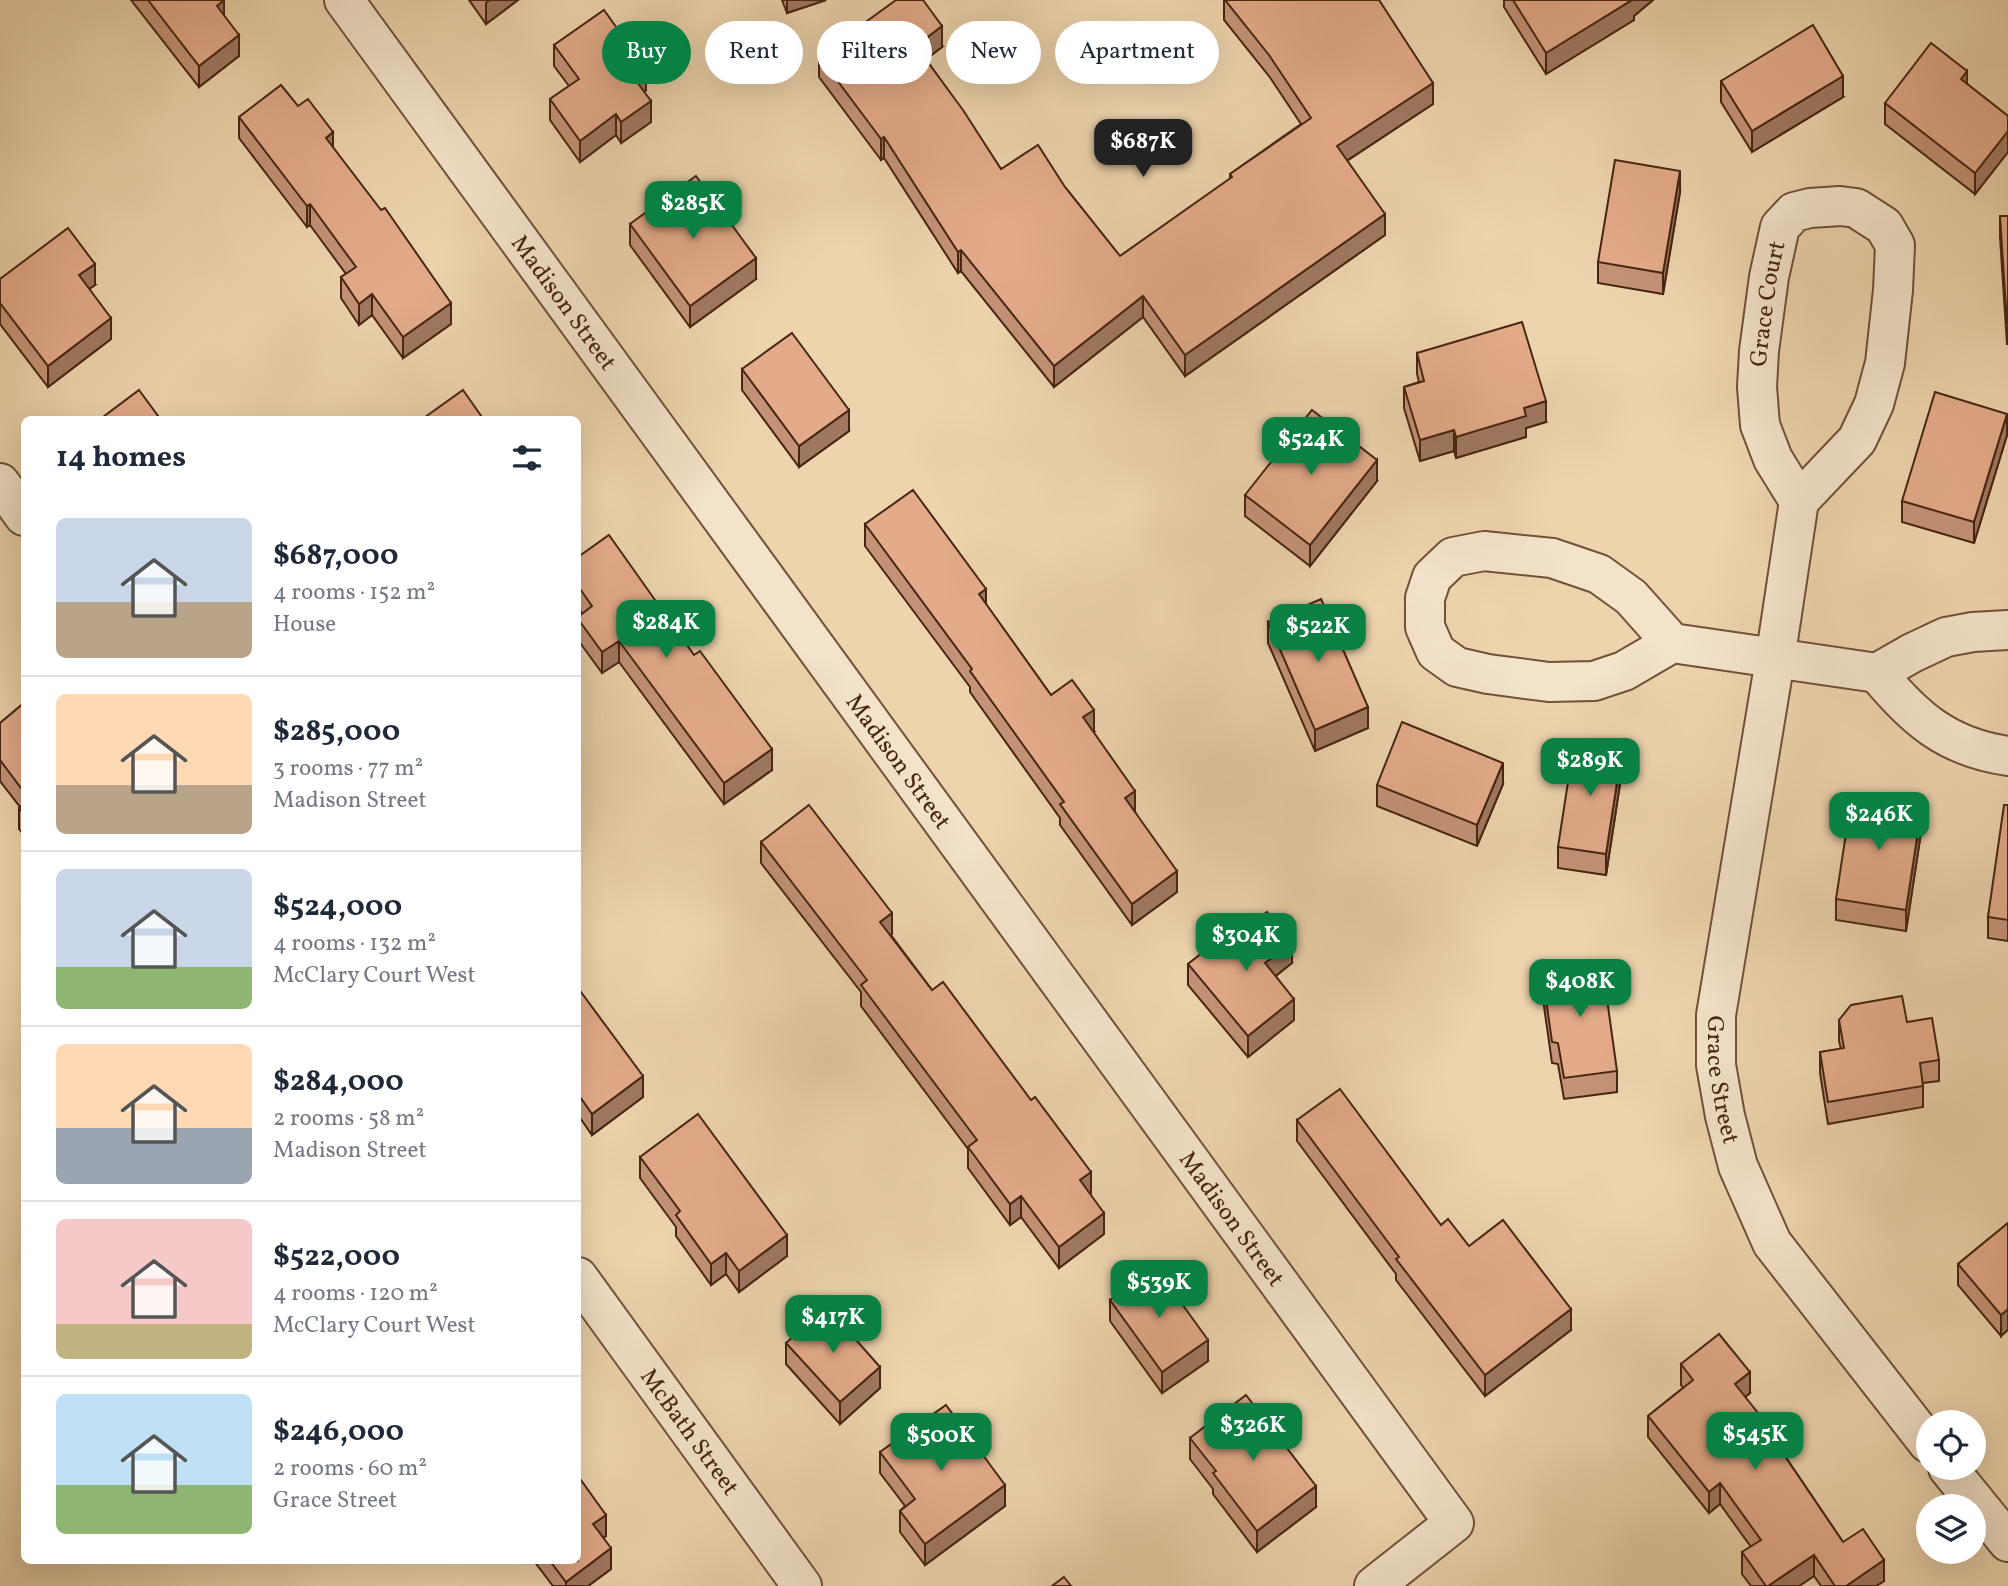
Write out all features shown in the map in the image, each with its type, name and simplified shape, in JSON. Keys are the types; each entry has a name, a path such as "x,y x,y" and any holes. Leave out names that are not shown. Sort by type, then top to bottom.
{"street":[{"name":"Madison Street","path":"344,0 1454,1523 1374,1586"},
{"name":"Grace Court","path":"1840,206 1856,208 1884,226 1895,245 1885,363 1874,404 1857,440 1799,501 1773,459 1760,425 1756,387 1769,277 1780,227 1794,212 1840,206"},
{"path":"0,483 21,512"},
{"path":"1775,660 1799,501"},
{"path":"1672,643 1624,671 1594,681 1549,682 1488,674 1457,667 1436,652 1425,627 1425,598 1432,577 1453,557 1484,551 1552,558 1599,574 1631,597 1672,643 1877,674 1946,637 2008,629"},
{"name":"Grace Street","path":"1775,660 1716,1015 1716,1065 1725,1116 1738,1166 1772,1242 1916,1428"},
{"path":"1877,674 1902,704 1929,725 1961,744 2008,756"},
{"name":"McBath Street","path":"581,1281 802,1586"},
{"path":"1966,1480 1995,1500 2008,1542"}],"building":[{"path":"148,0 224,0 217,6 239,35 199,66"},
{"path":"896,0 923,0 942,26 932,34 932,21 867,21"},
{"path":"1225,0 1379,0 1433,83 1337,146 1385,214 1185,355 1143,296 1054,366 961,250 958,252 884,137 881,139 840,84 932,84 932,68 1001,169 1038,145 1065,187 1120,256 1311,118 1269,55"},
{"path":"1513,0 1632,0 1546,53"},
{"path":"604,10 612,21 602,21 602,84 638,84 651,101 621,122 616,114 580,141 550,99 579,79 554,45"},
{"path":"1813,25 1843,76 1752,131 1721,81"},
{"path":"1931,43 1967,71 1961,79 2008,116 2008,131 1975,173 1885,103"},
{"path":"281,85 298,106 308,99 333,132 326,138 381,210 385,208 451,303 403,337 372,294 359,304 341,277 356,267 310,204 307,206 239,117"},
{"path":"1615,160 1680,171 1663,273 1598,262"},
{"path":"696,176 756,258 690,306 630,224"},
{"path":"2000,216 2008,216 2008,323 2007,323"},
{"path":"68,228 95,264 79,275 111,318 48,366 0,303 0,279"},
{"path":"1522,322 1546,401 1524,408 1526,416 1456,437 1454,430 1420,440 1404,387 1424,381 1417,353"},
{"path":"792,333 849,410 799,446 742,369"},
{"path":"139,390 158,416 104,416"},
{"path":"463,390 481,416 427,416"},
{"path":"1935,392 2007,414 1974,522 1902,501"},
{"path":"1312,410 1377,460 1310,545 1245,495"},
{"path":"913,490 986,589 979,594 1051,695 1072,680 1094,710 1083,717 1135,791 1125,798 1177,871 1132,904 1060,804 1064,802 970,671 972,669 865,524"},
{"path":"609,535 694,655 700,651 772,749 724,783 619,641 602,652 581,623 581,615 592,606 581,590 581,555"},
{"path":"1321,599 1368,707 1315,730 1268,622"},
{"path":"21,706 21,788 0,760 0,723"},
{"path":"1402,722 1503,763 1477,825 1377,785"},
{"path":"1574,743 1622,750 1606,854 1558,847"},
{"path":"1852,794 1922,805 1906,910 1836,899"},
{"path":"809,805 892,913 880,922 932,990 943,982 1031,1100 1035,1097 1091,1172 1080,1180 1104,1213 1059,1247 1021,1196 1010,1204 968,1147 977,1140 861,985 867,980 761,842"},
{"path":"2004,805 2008,805 2008,920 1988,917"},
{"path":"1267,912 1292,942 1265,963 1294,999 1248,1036 1188,964 1236,926 1241,933"},
{"path":"1602,963 1617,1071 1564,1078 1558,1043 1552,1042 1542,971"},
{"path":"581,992 643,1076 592,1114 581,1098"},
{"path":"1902,996 1907,1022 1932,1018 1939,1060 1920,1063 1923,1086 1828,1102 1820,1052 1844,1048 1839,1020 1851,1005"},
{"path":"1340,1089 1441,1225 1448,1219 1469,1246 1503,1220 1571,1309 1485,1375 1396,1259 1399,1257 1297,1120"},
{"path":"698,1114 787,1235 739,1271 726,1253 711,1264 676,1215 680,1211 640,1157"},
{"path":"2008,1223 2008,1309 2001,1315 1958,1264"},
{"path":"1156,1268 1208,1340 1162,1372 1110,1300"},
{"path":"827,1307 880,1367 840,1402 786,1343"},
{"path":"1719,1334 1750,1372 1735,1384 1777,1437 1774,1440 1843,1542 1863,1529 1884,1560 1846,1586 1835,1586 1814,1555 1766,1586 1742,1552 1761,1540 1720,1483 1709,1492 1648,1416 1693,1380 1681,1364"},
{"path":"1246,1395 1316,1486 1257,1531 1190,1438"},
{"path":"946,1405 1005,1485 925,1544 900,1511 915,1499 880,1452"},
{"path":"581,1480 606,1515 593,1524 611,1548 566,1582 552,1564 581,1564"},
{"path":"1064,1577 1071,1586 1052,1586"}]}
